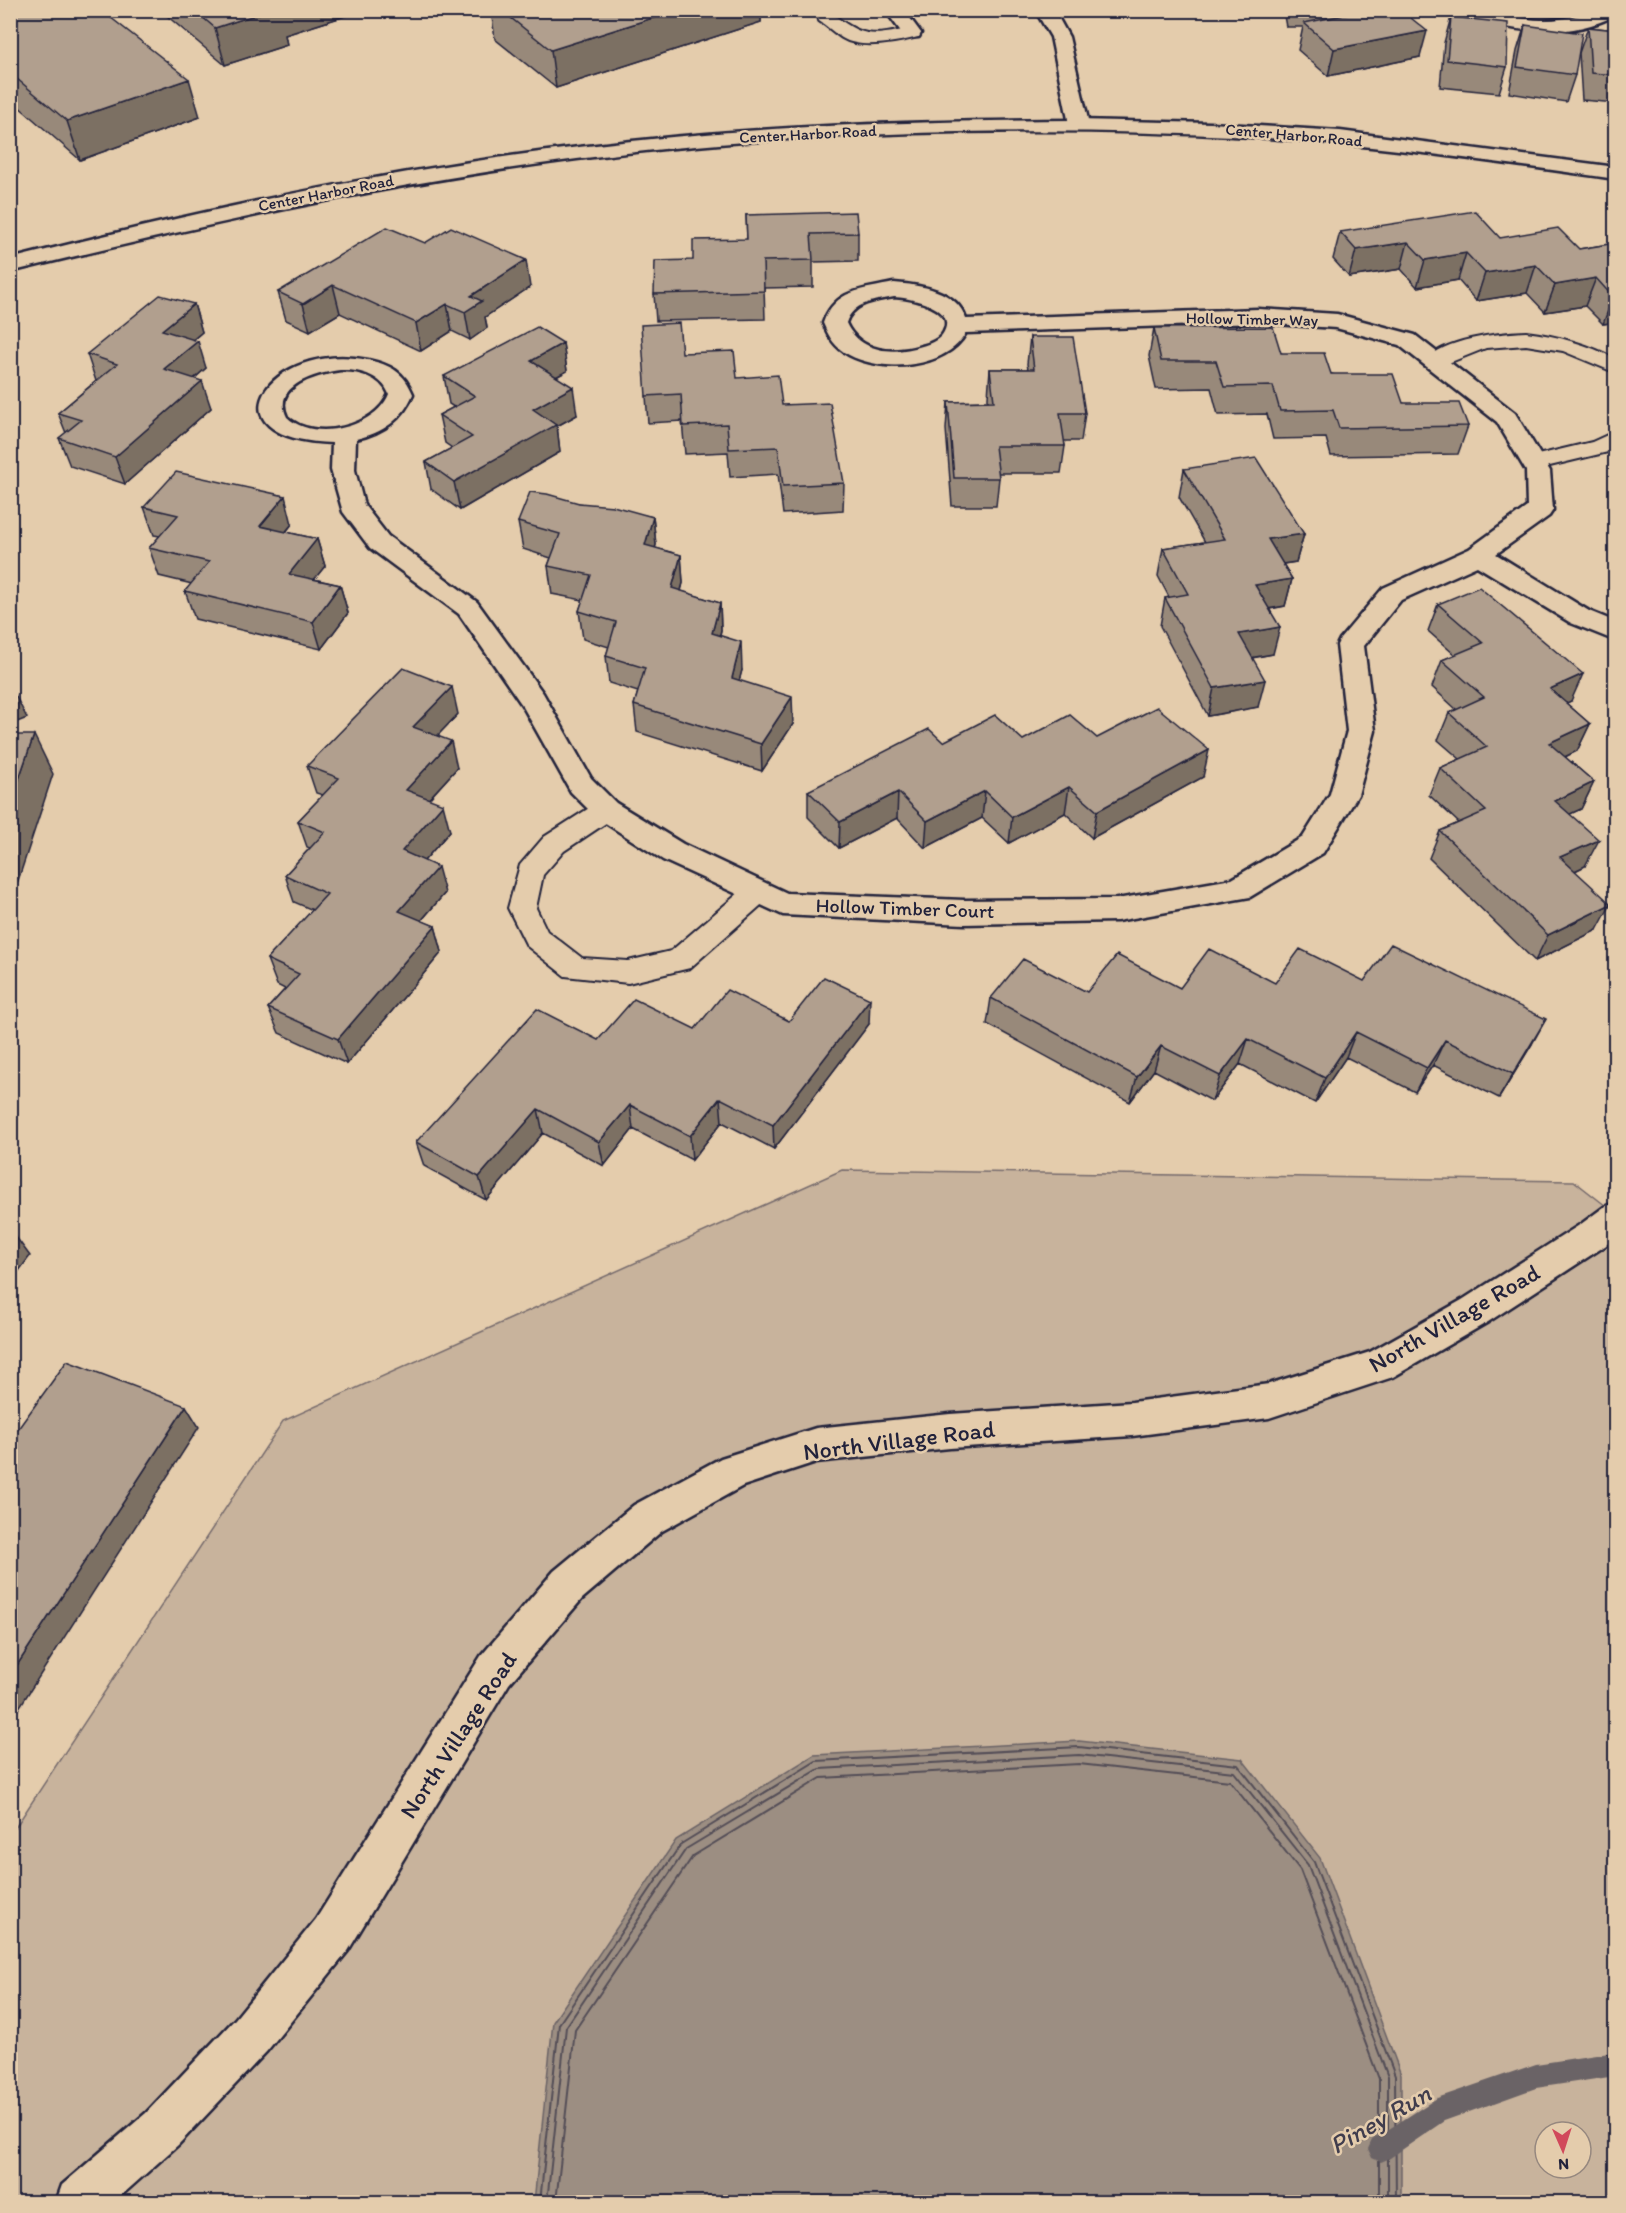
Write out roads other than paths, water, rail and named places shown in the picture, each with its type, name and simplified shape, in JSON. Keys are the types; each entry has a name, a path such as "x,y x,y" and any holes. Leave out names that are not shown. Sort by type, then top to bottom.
{"street":[{"path":"894,10 912,33"},
{"path":"1044,10 1060,37 1079,124"},
{"path":"1470,10 1503,21 1533,25 1565,25 1611,13"},
{"name":"Center Harbor Road","path":"10,266 253,207 381,182 581,153 702,140 827,132 1079,124 1302,134 1616,173"},
{"path":"894,290 913,291 944,305 953,314 956,326 952,337 942,347 926,355 895,359 865,354 848,346 837,336 833,325 840,309 857,296 894,290"},
{"name":"Hollow Timber Way","path":"956,326 1258,316 1337,321 1407,340 1507,418 1538,471 1540,510 1478,555"},
{"path":"327,364 366,364 394,378 400,389 400,401 394,412 373,427 344,437 322,438 301,435 284,427 274,417 271,404 277,391 288,379 306,370 327,364"},
{"name":"Hollow Timber Court","path":"344,437 343,470 352,506 379,542 418,568 468,608 533,700 581,785 606,810 673,852 783,904 976,912 1117,910 1239,889 1313,845 1344,795 1361,731 1350,645 1392,594 1478,555"},
{"path":"1478,555 1580,617 1616,632"},
{"name":"North Village Road","path":"79,2202 162,2129 251,2035 332,1935 495,1670 568,1585 648,1518 734,1471 816,1445 950,1431 1132,1419 1269,1401 1380,1365 1475,1311 1593,1235 1616,1217"}],"lane":[{"path":"826,10 825,17 850,36 884,39 912,33"},
{"path":"1436,362 1456,350 1491,339 1547,339 1593,354 1616,367"},
{"path":"1533,463 1600,447 1616,438"},
{"path":"606,810 554,844 530,872 522,908 537,938 575,969 628,972 680,960 758,892"}],"water":[{"path":"1079,1741 1242,1759 1320,1858 1401,2075 1401,2202 534,2202 553,2022 676,1840 814,1755"}],"waterway":[{"name":"Piney Run","path":"1381,2149 1437,2111 1536,2076 1616,2064"}]}
